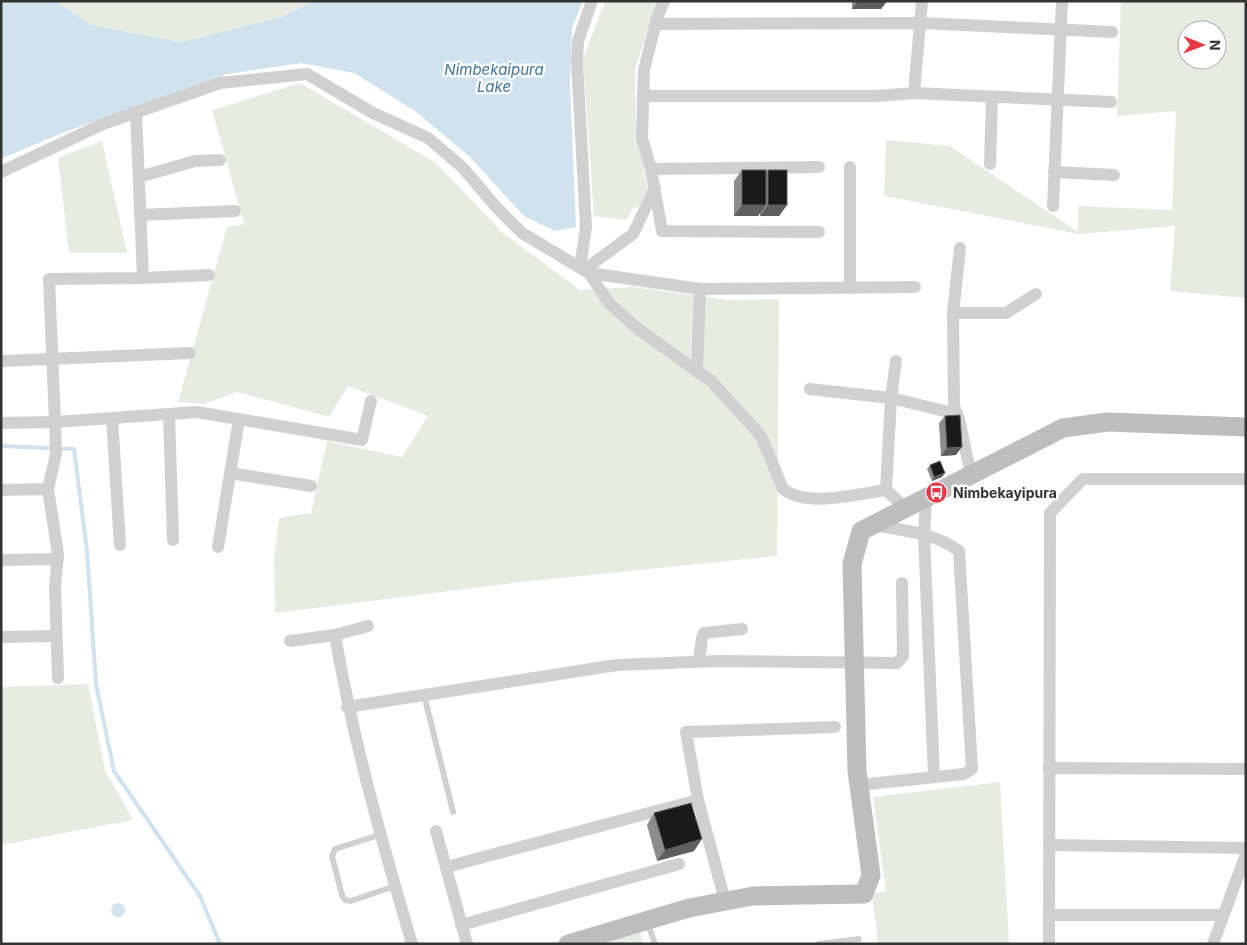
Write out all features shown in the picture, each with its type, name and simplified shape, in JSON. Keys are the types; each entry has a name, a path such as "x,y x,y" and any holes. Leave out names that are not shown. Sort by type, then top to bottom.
{"main road":[{"path":"568,944 689,908 753,896 864,894 871,875 859,785 852,564 861,531 1063,428 1107,422 1246,427"}],"street":[{"path":"592,1 578,41 577,62 586,227 584,270 609,303 638,329 711,381 762,438 783,489 790,494 822,498 886,490 906,508"},
{"path":"664,1 644,70 642,138 651,169 662,231 818,232"},
{"path":"914,93 922,1"},
{"path":"1052,206 1062,1"},
{"path":"656,24 920,23 1112,32"},
{"path":"1,172 103,124 220,83 307,74 373,113 428,138 462,167 498,209 522,233 584,270 700,289 915,287"},
{"path":"643,96 877,96 914,93 1111,102"},
{"path":"990,164 992,97"},
{"path":"136,112 143,278"},
{"path":"139,177 195,161 220,160"},
{"path":"651,169 819,167"},
{"path":"850,167 850,288"},
{"path":"1054,172 1114,175"},
{"path":"584,270 633,234 654,188"},
{"path":"140,215 235,210"},
{"path":"960,248 953,313 954,406 971,474"},
{"path":"58,678 55,587 58,558 48,489 56,454 50,279 209,275"},
{"path":"697,372 700,289"},
{"path":"953,313 1006,313 1036,294"},
{"path":"2,361 190,353"},
{"path":"886,490 891,398 896,361"},
{"path":"810,389 891,398 957,414"},
{"path":"1,424 197,412 362,440 370,401"},
{"path":"169,414 173,540"},
{"path":"112,418 120,545"},
{"path":"218,547 239,419"},
{"path":"230,474 311,486"},
{"path":"1049,944 1050,513 1083,479 1246,479"},
{"path":"1,490 48,489"},
{"path":"926,498 924,535 934,778"},
{"path":"859,785 964,774 972,769 959,551 952,546 924,535 873,525"},
{"path":"1,560 58,558"},
{"path":"347,707 617,665 699,662 897,663 903,656 902,583"},
{"path":"290,641 335,635 368,626"},
{"path":"699,662 704,633 742,629"},
{"path":"335,635 347,707 380,835 412,944"},
{"path":"1,637 56,636"},
{"path":"725,901 698,800 686,732 835,727"},
{"path":"1049,768 1246,769"},
{"path":"446,867 698,800"},
{"path":"436,831 466,944"},
{"path":"1049,845 1246,848"},
{"path":"1213,944 1246,854"},
{"path":"461,925 679,864"},
{"path":"1049,915 1223,915"}],"lane":[{"path":"424,695 453,812"},
{"path":"380,835 335,850 332,856 342,895 345,900 351,901 395,886"},
{"path":"646,920 655,944"},
{"path":"819,944 859,939"}],"shaded area":[{"path":"56,1 313,1 281,17 182,42 91,25"},
{"path":"605,1 658,1 635,68 636,131 648,188 640,205 632,209 627,220 594,216 583,58"},
{"path":"1121,1 1246,1 1246,298 1170,291 1175,226 1079,234 884,196 886,140 950,146 1078,232 1078,206 1172,210 1176,111 1117,116"},
{"path":"300,83 436,163 503,233 580,290 634,287 729,300 779,299 777,556 522,582 275,613 274,561 279,518 311,513 327,441 402,457 428,416 348,386 329,417 237,392 204,404 178,402 227,227 244,224 212,110"},
{"path":"102,141 127,253 69,253 58,158"},
{"path":"88,684 105,770 133,820 1,845 1,687"},
{"path":"1000,782 1009,944 878,944 872,894 886,891 873,797"},
{"path":"640,932 643,944 603,944"}],"water":[{"name":"Nimbekaipura Lake","path":"1,1 56,1 91,25 182,42 281,17 313,1 583,1 572,28 570,86 576,227 555,231 524,216 470,157 415,111 354,73 301,63 227,74 62,133 1,159"},
{"path":"118,903 123,905 125,910 123,915 118,917 113,915 111,910 113,905"}],"building":[{"path":"742,170 766,170 766,205 742,205"},
{"path":"768,170 787,170 787,205 768,205"},
{"path":"960,415 962,447 947,448 945,416"},
{"path":"940,461 945,473 934,477 930,465"},
{"path":"691,803 702,839 665,850 654,813"}],"waterway":[{"path":"1,446 74,449 87,551 96,684 114,771 200,896 220,944"}],"place":[{"name":"Nimbekayipura","path":"937,492"}]}
